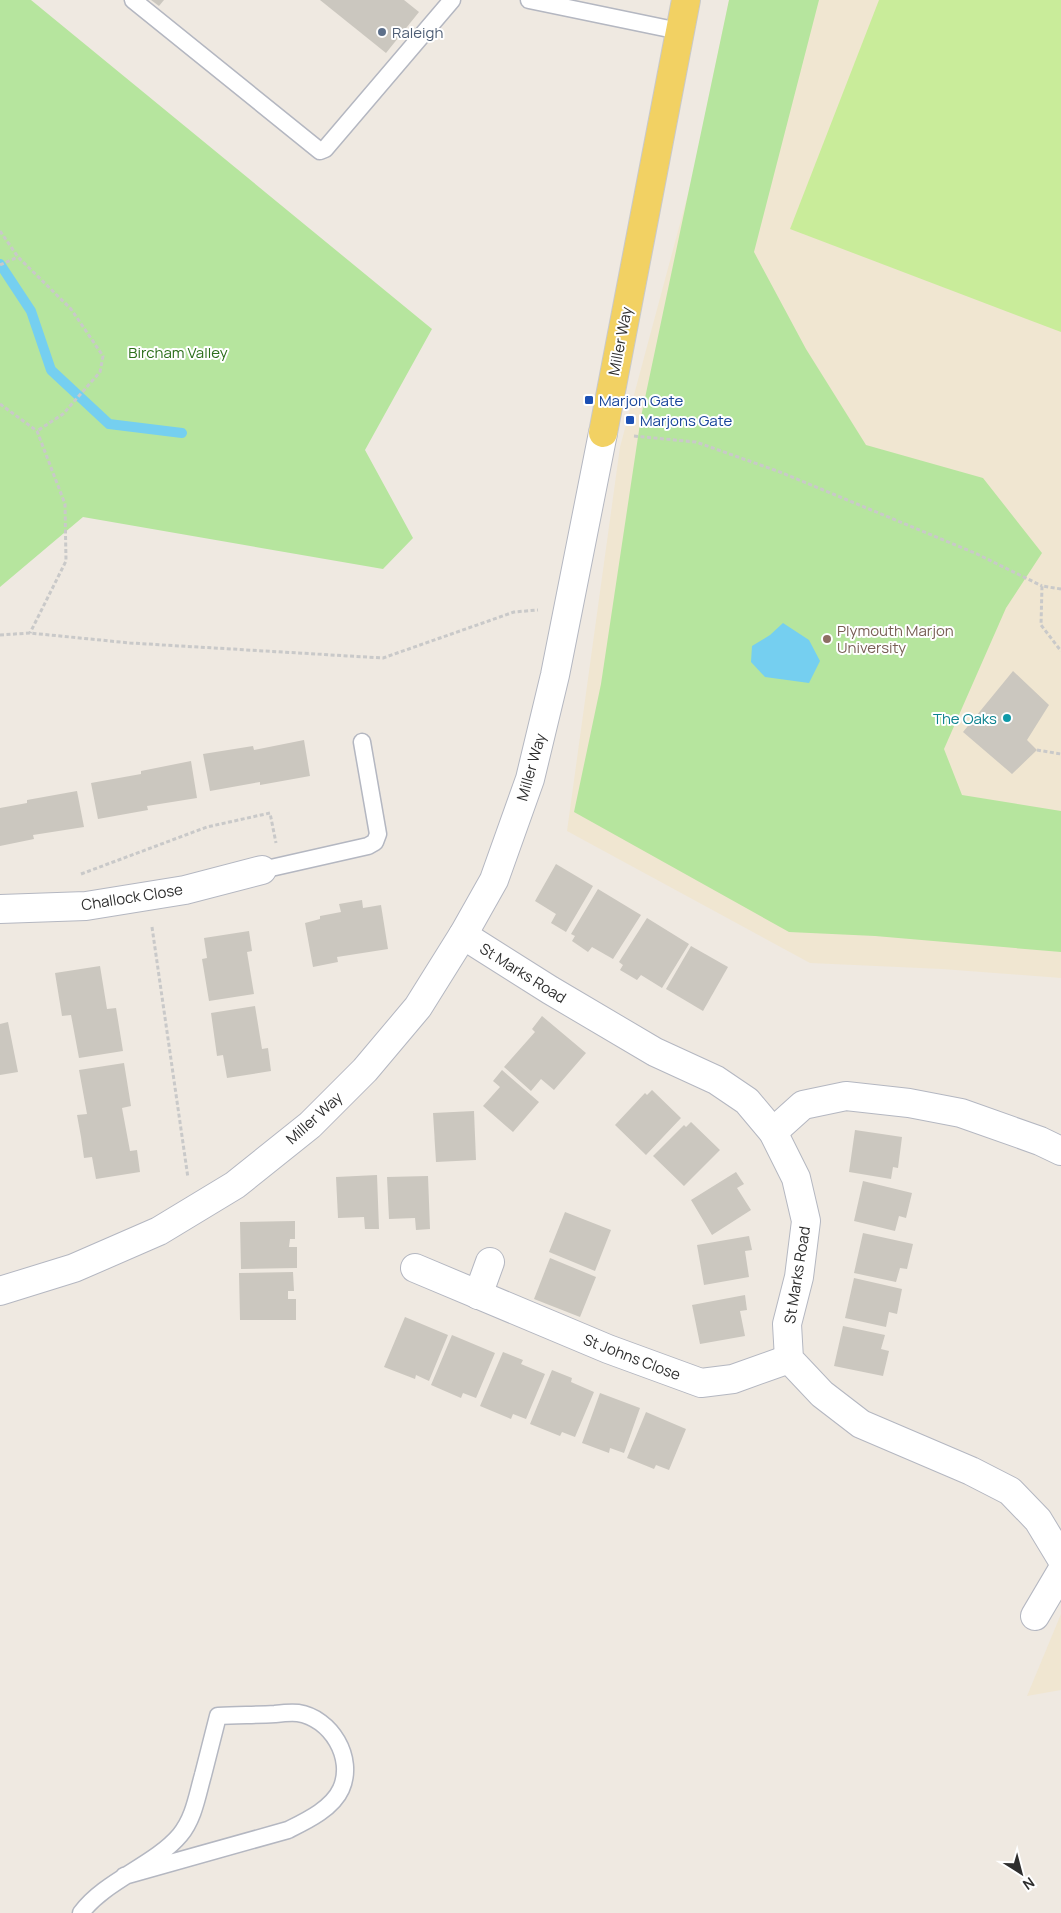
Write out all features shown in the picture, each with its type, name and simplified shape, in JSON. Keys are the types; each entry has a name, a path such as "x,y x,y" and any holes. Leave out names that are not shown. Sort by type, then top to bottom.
{"main road":[{"name":"Miller Way","path":"603,433 686,0"}],"street":[{"name":"Miller Way","path":"0,1291 74,1268 158,1231 235,1185 310,1125 365,1070 418,1007 463,935 494,880 530,779 556,675 603,433"},
{"name":"Challock Close","path":"0,909 86,906 184,890 271,867"},
{"name":"St Marks Road","path":"463,935 550,990 648,1048 716,1080 747,1100 773,1132 796,1178 806,1221 799,1277 787,1324 789,1359"},
{"path":"773,1132 803,1105 846,1096 909,1103 961,1114 1061,1150"},
{"path":"478,1295 490,1262"},
{"name":"St Johns Close","path":"415,1268 608,1349 701,1383 733,1379 789,1359"},
{"path":"789,1359 822,1394 860,1424 971,1471 1010,1491 1038,1520 1061,1558"},
{"path":"1035,1616 1061,1572"}],"lane":[{"path":"133,0 320,151 325,149 452,0"},
{"path":"529,0 679,32"},
{"path":"271,867 368,846 375,842 378,834 362,742"},
{"path":"81,1913 86,1906 124,1876 161,1852 179,1836 191,1818 218,1716 298,1713 317,1720 327,1727 336,1739 343,1756 346,1772 341,1790 330,1803 312,1817 288,1830 124,1876"}],"path":[{"path":"0,231 18,257 71,309 103,356 100,372 63,414 37,431"},
{"path":"0,264 18,257"},
{"path":"0,404 37,431 65,504 66,561 30,633"},
{"path":"603,433 696,442 780,472 968,550 1042,586 1061,589"},
{"path":"1042,586 1040,625 1061,651"},
{"path":"0,635 30,633 130,643 383,658 514,612 568,608"},
{"path":"1038,750 1061,754"},
{"path":"65,906 67,879 207,827 270,813 271,867"},
{"path":"154,943 192,1211"}],"shaded area":[{"name":"Plymouth Marjon University","path":"729,0 1061,0 1061,978 942,969 810,963 567,831 620,447 692,179"},
{"path":"1061,1614 1061,1690 1027,1696"}],"green space":[{"name":"Bircham Valley","path":"0,0 31,0 432,329 365,450 413,538 383,569 83,517 0,587"},
{"path":"729,0 819,0 754,252 806,349 866,445 983,478 1042,553 1006,608 944,749 962,795 1061,811 1061,952 875,936 789,932 574,812 601,684 641,417"},
{"path":"879,0 1061,0 1061,332 790,229"}],"water":[{"path":"783,623 809,640 820,661 809,683 765,677 751,662 752,646 770,635"}],"building":[{"path":"151,0 164,0 159,6"},
{"name":"Raleigh","path":"320,0 404,0 419,12 386,53"},
{"name":"The Oaks","path":"1013,671 1049,705 1027,740 1037,750 1012,774 963,732"},
{"path":"304,740 310,776 210,791 203,754 253,746 254,750"},
{"path":"191,761 197,798 147,806 148,810 98,819 91,783 141,774 141,771"},
{"path":"77,791 84,827 33,835 34,839 0,846 0,808 27,803 27,800"},
{"path":"556,864 593,886 566,932 551,923 556,914 535,901"},
{"path":"598,889 641,915 613,959 592,947 588,952 572,941 575,936 571,934"},
{"path":"362,900 363,908 381,905 388,949 337,957 338,962 313,967 305,923 320,919 320,916 341,912 339,904"},
{"path":"647,918 689,944 662,988 641,975 637,980 620,970 623,965 619,962"},
{"path":"249,931 252,951 247,952 254,994 209,1001 202,959 207,958 204,938"},
{"path":"691,946 728,967 703,1011 666,989"},
{"path":"100,966 107,1009 116,1008 123,1051 79,1058 71,1015 62,1016 55,973"},
{"path":"255,1006 262,1049 268,1048 271,1071 227,1078 223,1055 217,1056 211,1013"},
{"path":"542,1016 586,1053 554,1090 541,1079 531,1091 504,1067 535,1032 532,1029"},
{"path":"8,1022 18,1072 0,1075 0,1024"},
{"path":"124,1063 131,1106 122,1108 130,1151 137,1150 140,1172 96,1179 92,1157 84,1158 77,1115 87,1114 79,1070"},
{"path":"502,1070 539,1102 513,1132 483,1106 500,1087 493,1081"},
{"path":"652,1090 681,1118 646,1155 615,1125 645,1093 647,1095"},
{"path":"474,1111 476,1160 436,1162 433,1113"},
{"path":"691,1122 720,1150 684,1186 653,1156 684,1125 686,1127"},
{"path":"855,1130 902,1137 898,1168 893,1167 891,1179 849,1172"},
{"path":"736,1172 744,1184 737,1188 751,1210 712,1235 691,1200"},
{"path":"377,1175 379,1229 365,1229 364,1217 338,1218 336,1177"},
{"path":"428,1176 430,1229 416,1230 415,1218 389,1219 387,1177"},
{"path":"863,1181 912,1193 906,1218 899,1216 895,1231 854,1221"},
{"path":"565,1212 611,1230 595,1271 549,1252"},
{"path":"295,1221 295,1239 290,1239 289,1247 297,1247 297,1268 241,1269 240,1222"},
{"path":"863,1233 913,1244 907,1269 900,1268 896,1282 854,1273"},
{"path":"749,1236 752,1250 745,1251 749,1277 704,1285 697,1245"},
{"path":"550,1258 596,1277 580,1317 534,1299"},
{"path":"293,1272 294,1291 288,1291 288,1299 296,1299 296,1320 240,1320 239,1273"},
{"path":"854,1278 902,1289 897,1314 889,1312 886,1327 845,1318"},
{"path":"745,1295 747,1310 740,1311 745,1336 700,1344 692,1305"},
{"path":"405,1317 448,1335 429,1381 416,1375 415,1379 384,1367"},
{"path":"843,1326 885,1335 881,1349 889,1351 883,1376 834,1366"},
{"path":"452,1335 495,1353 476,1398 463,1393 461,1398 431,1385"},
{"path":"503,1352 523,1360 521,1364 545,1374 526,1419 513,1414 511,1419 480,1406"},
{"path":"552,1370 572,1378 571,1382 594,1392 575,1437 562,1432 560,1436 530,1424"},
{"path":"600,1393 640,1408 624,1453 610,1448 609,1453 582,1443"},
{"path":"646,1412 686,1429 669,1470 656,1465 654,1469 627,1458"}],"waterway":[{"path":"0,264 31,311 51,370 109,424 182,433"}],"place":[{"name":"Raleigh","path":"382,32"},
{"name":"Marjon Gate","path":"589,400"},
{"name":"Marjons Gate","path":"630,420"},
{"name":"Plymouth Marjon University","path":"827,639"},
{"name":"The Oaks","path":"1007,718"}]}
